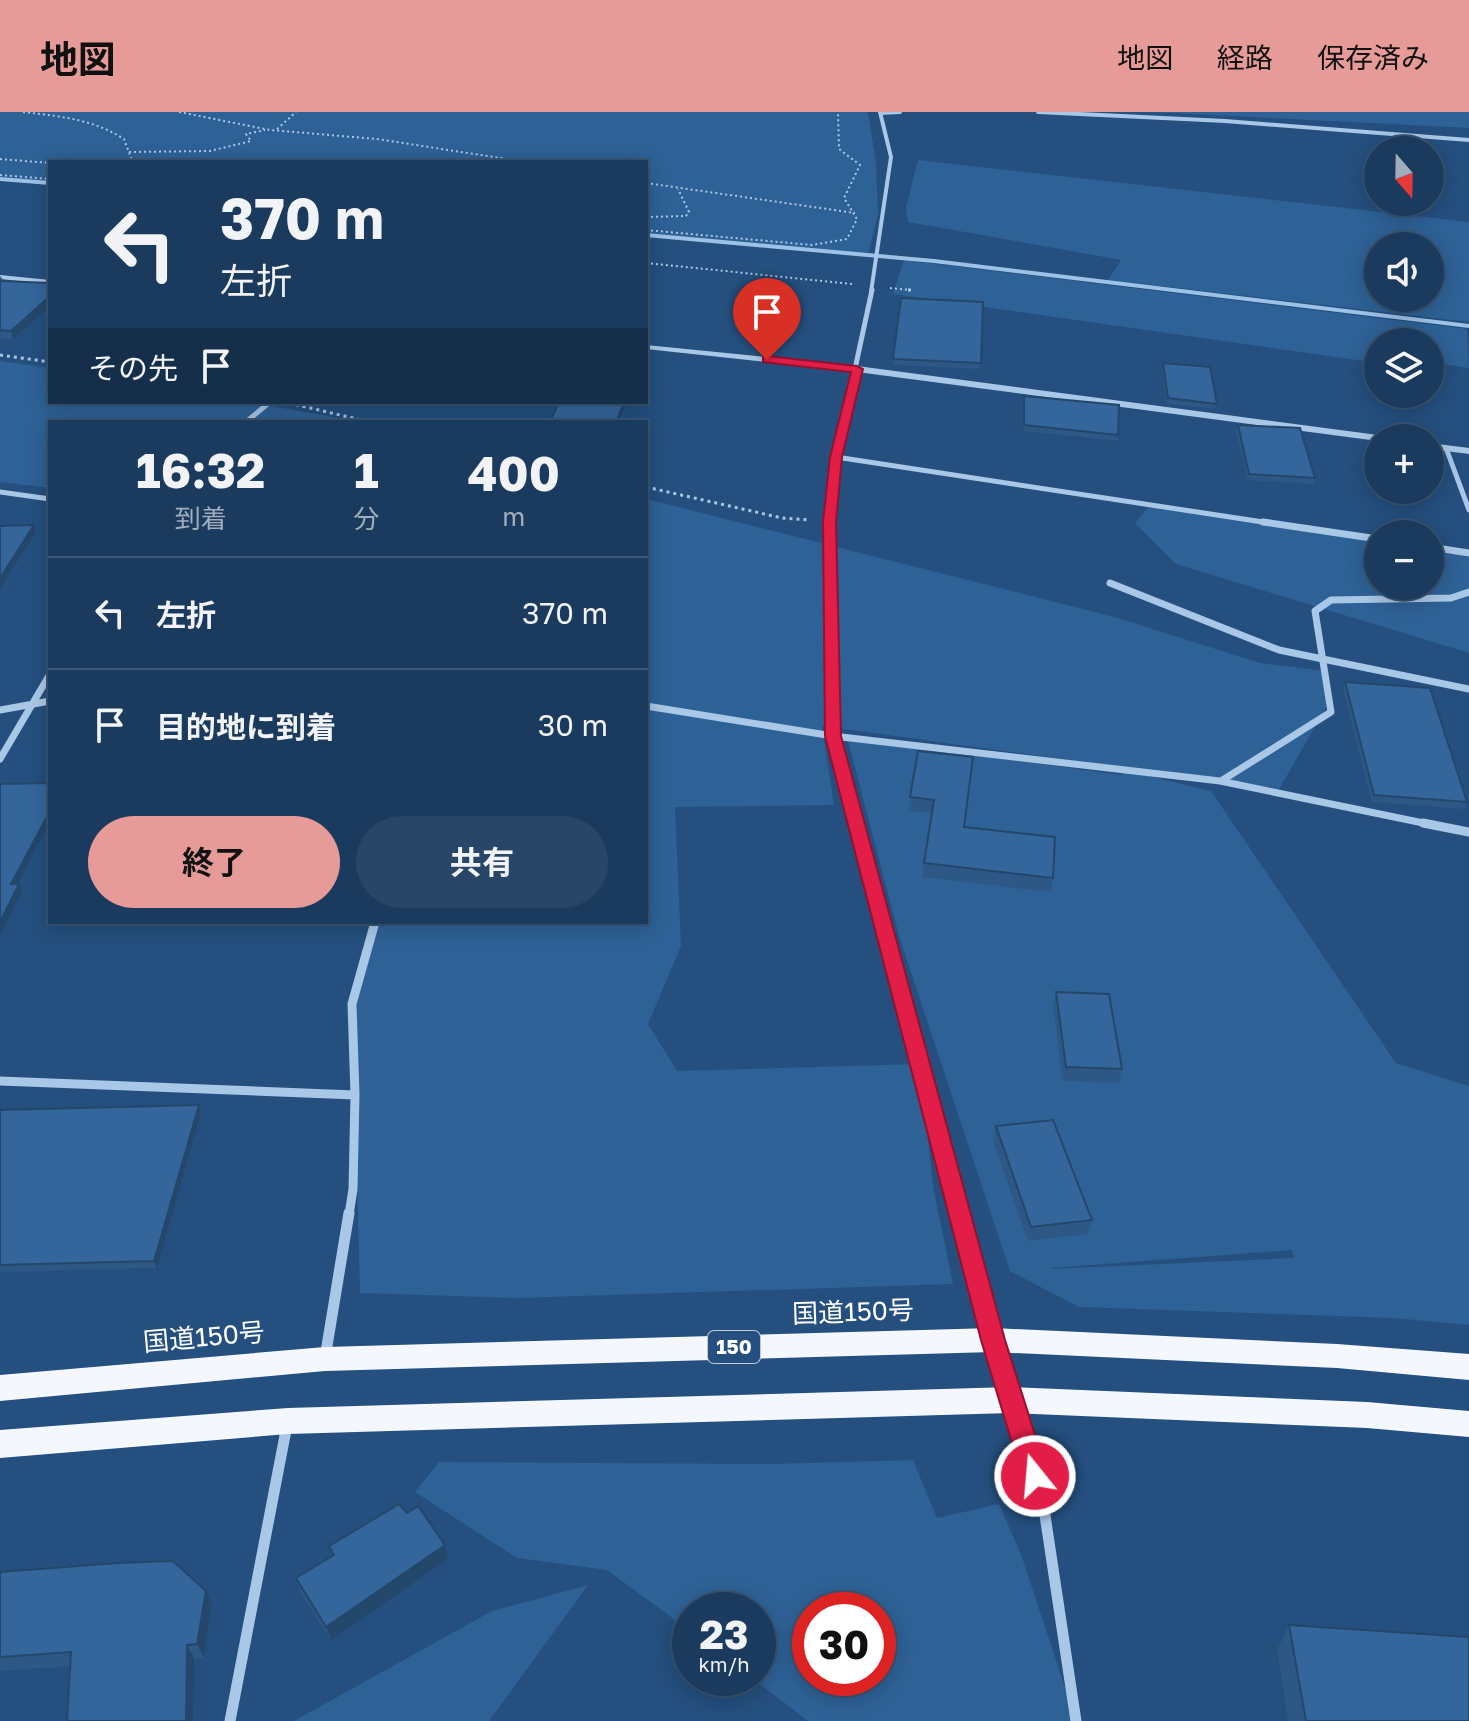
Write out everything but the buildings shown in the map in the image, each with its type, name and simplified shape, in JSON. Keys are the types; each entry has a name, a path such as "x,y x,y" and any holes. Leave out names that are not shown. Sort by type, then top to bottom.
{"highway":[{"name":"国道150号","path":"0,1388 325,1359 993,1340 1337,1356 1469,1367"},
{"path":"0,1444 288,1421 1011,1400 1367,1415 1469,1424"}],"street":[{"path":"900,112 880,113 891,157 879,250 857,369 836,457 830,522 833,736 993,1340 1043,1502 1076,1721"},
{"path":"1038,112 1225,121 1469,140"},
{"path":"0,277 48,282"},
{"path":"648,347 857,369 1364,436"},
{"path":"248,420 268,404"},
{"path":"1469,451 1446,448 1469,510"},
{"path":"836,457 1364,537"},
{"path":"0,492 48,499"},
{"path":"1444,549 1469,553"},
{"path":"1110,583 1279,650 1469,689"},
{"path":"1220,781 1331,712 1315,611 1331,600 1451,598 1469,592"},
{"path":"0,759 48,678"},
{"path":"0,710 48,701"},
{"path":"648,706 833,736 1220,781 1469,832"},
{"path":"325,1359 353,1189 355,1095 352,1004 374,924"},
{"path":"0,1081 355,1095"},
{"path":"230,1721 288,1421"}],"path":[{"path":"23,112 71,120 113,132 124,139 135,160"},
{"path":"179,112 270,130"},
{"path":"276,130 296,112"},
{"path":"648,230 826,244 847,239 857,219 844,198 847,185 860,165 838,147 838,112"},
{"path":"129,152 227,149 251,141 248,133 276,130 377,139 513,160"},
{"path":"0,159 48,163"},
{"path":"0,175 48,179"},
{"path":"648,183 855,213"},
{"path":"648,217 686,216 689,212 678,189"},
{"path":"648,263 858,284"},
{"path":"887,288 911,290"},
{"path":"0,355 48,362"},
{"path":"294,404 362,420"},
{"path":"648,487 782,518 830,522"}],"shaded area":[{"path":"0,112 868,112 876,163 878,213 869,252 860,254 648,233 648,160 48,160 48,181 0,177"},
{"path":"1150,112 1469,112 1469,128"},
{"path":"918,160 1364,210 1364,216 1416,216 1469,222 1469,322 1383,312 1444,312 1444,232 1364,232 1364,310 1108,280 1121,260 908,222 906,208"},
{"path":"904,260 1467,329 1469,368 1444,364 1444,328 1364,328 1364,361 893,294"},
{"path":"0,361 48,368 48,404 261,404 349,420 48,420 48,488 0,482"},
{"path":"648,500 1115,617 1260,663 1326,671 1331,699 1277,793 1220,781 822,726 834,805 675,807 681,946 648,1024 677,1071 919,1064 934,1191 953,1284 518,1298 360,1293 355,1095 357,986 377,924 648,924"},
{"path":"1150,505 1364,540 1364,600 1444,600 1444,553 1469,557 1469,653 1176,564 1135,523"},
{"path":"847,737 1121,775 1124,770 1211,791 1396,1063 1469,1086 1469,1325 1393,1318 1079,1307 1010,1271 899,936","holes":["1292,1250 1294,1258 1050,1269"]},
{"path":"913,1460 937,1518 999,1504 1022,1557 1076,1721 808,1721 775,1696 776,1592 672,1592 672,1618 607,1570 517,1558 415,1492 439,1462 773,1464"},
{"path":"588,1585 489,1721 294,1721 492,1611"}],"waterway":[{"path":"0,179 48,183"},
{"path":"648,235 934,261 1469,326"}],"route":[{"path":"767,360 857,369 836,457 830,522 833,736 993,1340 1035,1476"}]}
